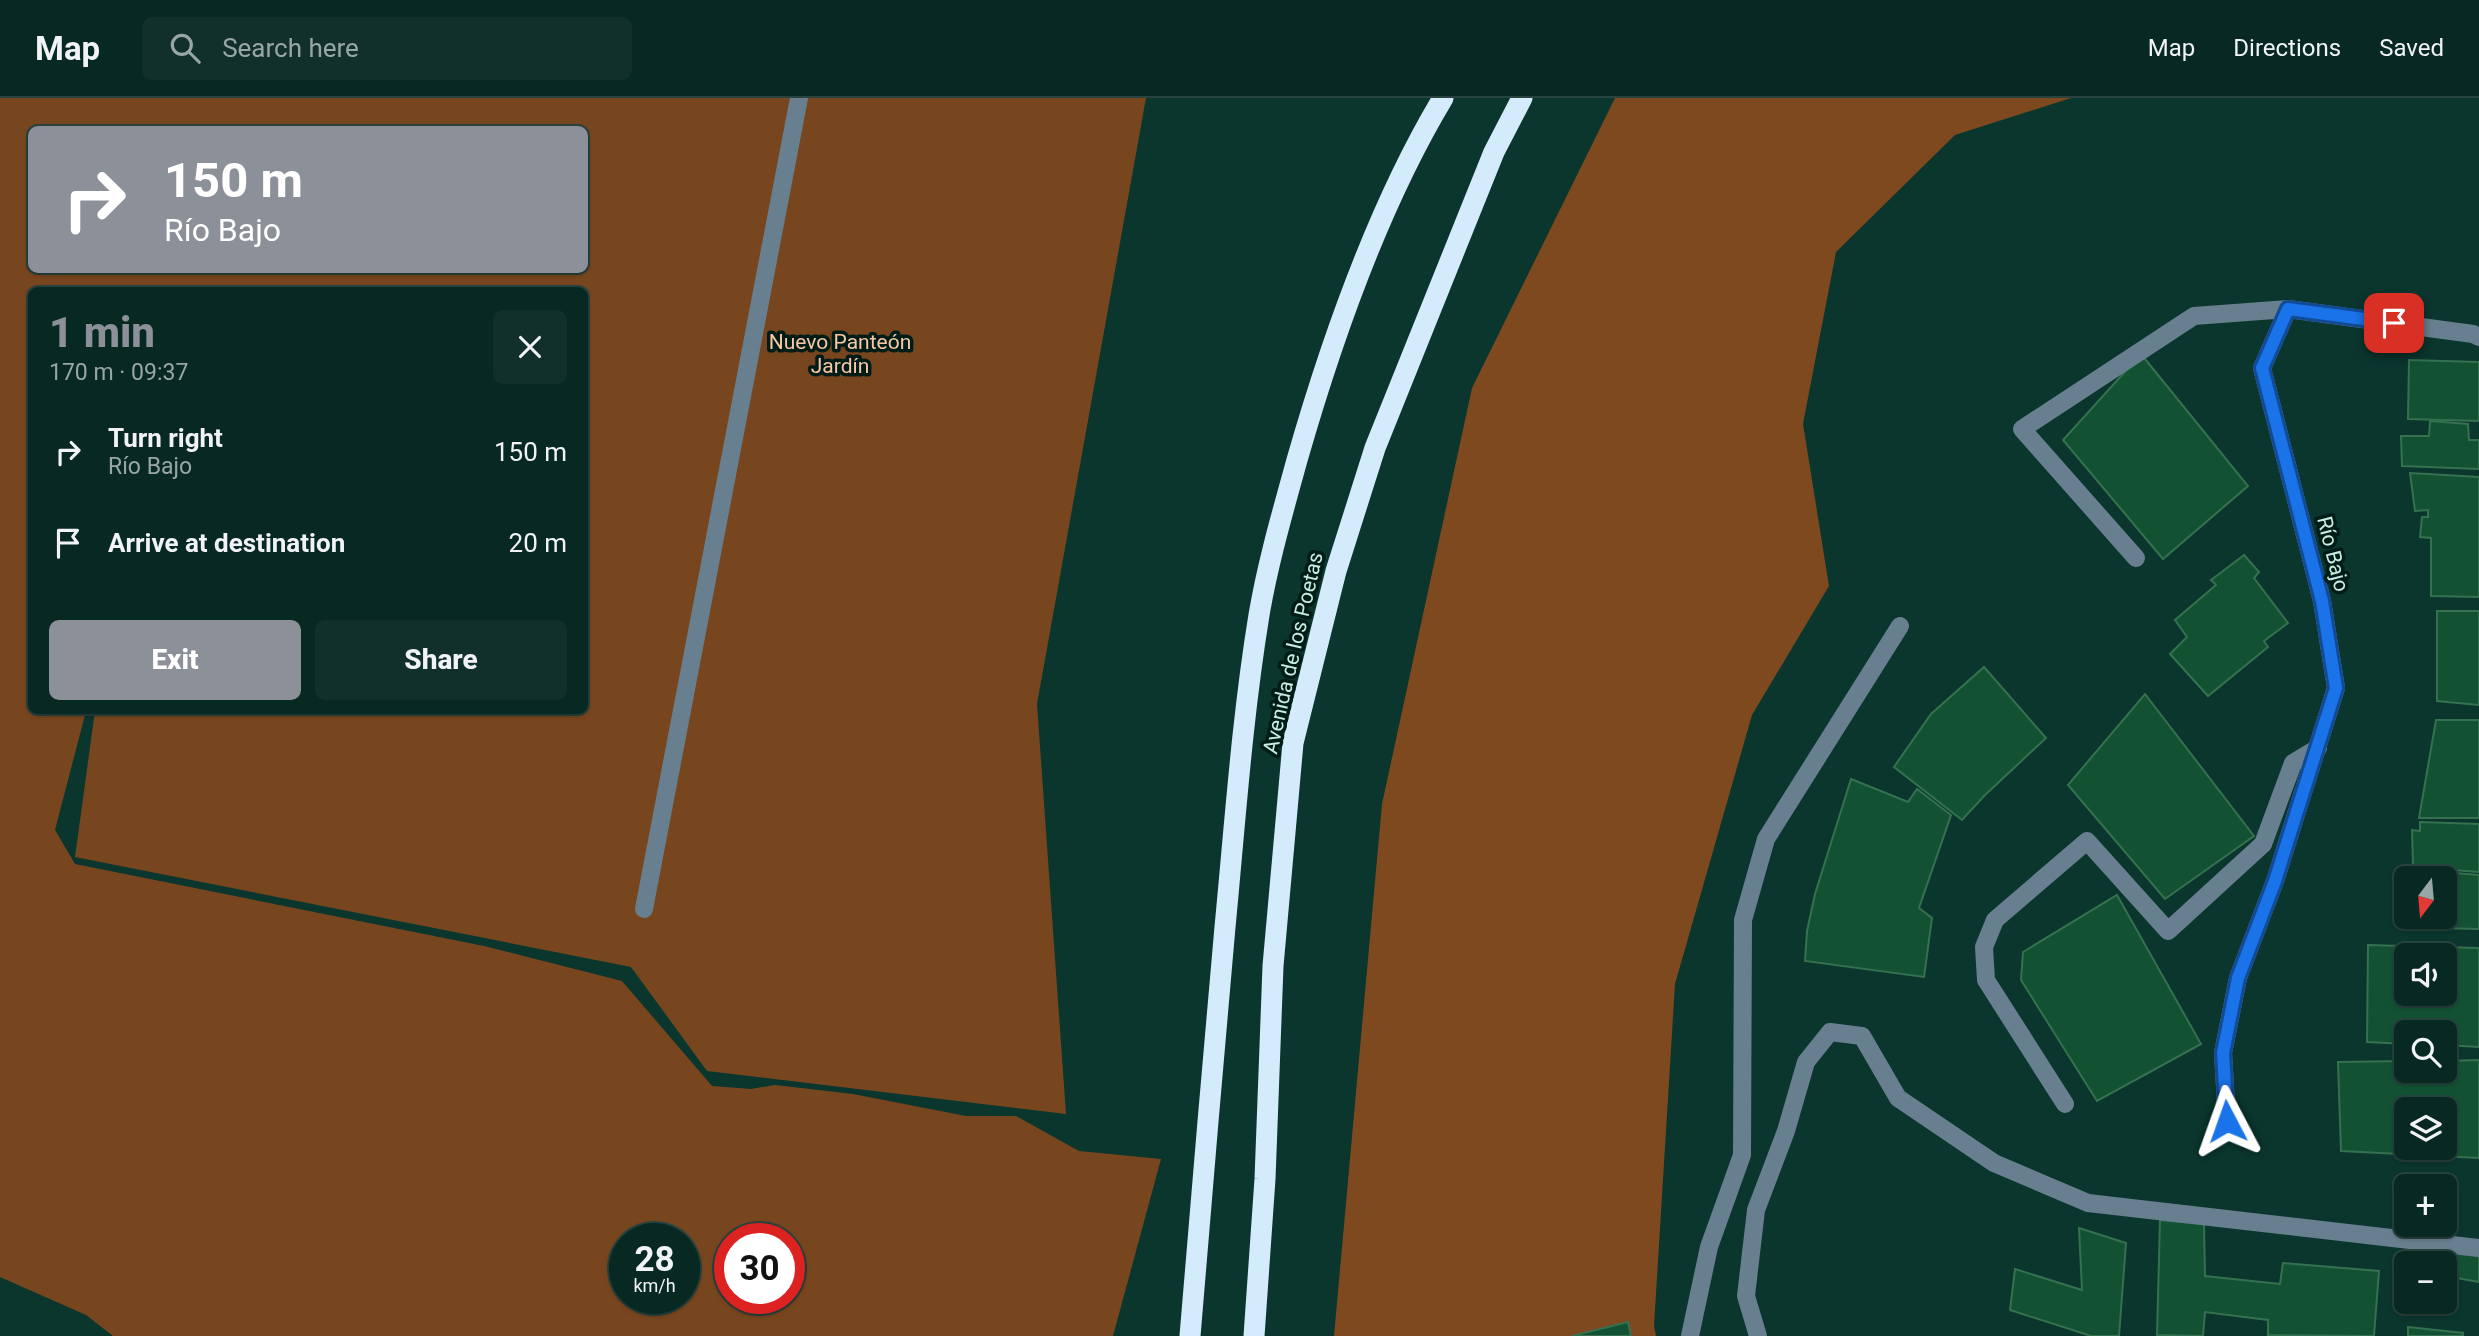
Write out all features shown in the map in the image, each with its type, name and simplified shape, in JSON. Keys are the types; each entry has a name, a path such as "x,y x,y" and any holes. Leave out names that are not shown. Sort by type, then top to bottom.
{"highway":[{"name":"Avenida de los Poetas","path":"1191,1336 1202,1176 1244,722 1260,612 1278,528 1317,390 1368,252 1422,134 1443,98"},
{"name":"Avenida de los Poetas","path":"1254,1336 1265,1179 1273,966 1293,743 1336,571 1375,448 1494,152 1522,98"}],"street":[{"path":"644,909 799,98"},
{"path":"2136,558 2022,429 2194,316 2288,309 2479,337"},
{"name":"Río Bajo","path":"2227,1121 2223,1053 2238,978 2275,881 2336,688 2322,601 2262,368 2288,309"},
{"path":"1690,1336 1709,1247 1742,1155 1743,920 1766,839 1900,625"},
{"path":"2065,1104 1986,980 1984,947 1995,920 2087,841 2168,931 2263,844 2293,763 2318,748"},
{"path":"1758,1336 1746,1296 1756,1210 1786,1131 1806,1062 1830,1032 1863,1036 1898,1098 1994,1163 2088,1203 2479,1248"}],"green space":[{"name":"Nuevo Panteón Jardín","path":"0,98 1146,98 1037,704 1066,1114 707,1071 631,967 75,857 95,714 588,714 588,287 28,287 28,714 85,714 55,830 75,864 484,946 622,981 712,1086 751,1089 775,1085 853,1094 966,1116 1016,1116 1079,1151 1161,1159 1113,1336 113,1336 86,1315 0,1277"}],"shaded area":[{"path":"1615,98 2071,98 1955,135 1836,252 1803,424 1829,586 1752,715 1675,984 1654,1326 1656,1336 1334,1336 1382,804 1472,388"}],"building":[{"path":"2141,354 2248,486 2163,559 2063,440"},
{"path":"2409,360 2479,362 2479,421 2408,419"},
{"path":"2430,421 2468,424 2469,440 2479,440 2479,469 2402,466 2401,436 2429,436"},
{"path":"2410,473 2479,477 2479,597 2431,596 2431,538 2420,537 2422,517 2428,517 2428,510 2415,511"},
{"path":"2244,555 2259,572 2254,578 2288,623 2264,641 2268,647 2208,696 2170,654 2187,637 2175,620 2216,585 2211,580"},
{"path":"2437,611 2479,611 2479,705 2437,701"},
{"path":"1984,667 2046,738 1962,820 1894,767 1931,714"},
{"path":"2145,694 2254,836 2165,899 2068,785"},
{"path":"2436,720 2479,720 2479,818 2419,818"},
{"path":"1851,779 1908,802 1917,789 1951,815 1919,908 1932,918 1924,977 1805,961 1807,931 1815,894"},
{"path":"2420,822 2479,824 2479,872 2457,870 2457,866 2413,866 2412,830 2420,831"},
{"path":"2457,873 2479,875 2479,929 2457,928"},
{"path":"2117,895 2201,1044 2097,1101 2021,980 2023,952"},
{"path":"2368,945 2394,946 2394,1006 2457,1006 2457,947 2479,948 2479,1047 2457,1046 2457,1020 2394,1020 2394,1043 2367,1042"},
{"path":"2479,1060 2479,1158 2457,1157 2457,1097 2394,1097 2394,1154 2341,1151 2338,1062 2394,1061 2394,1083 2457,1083 2457,1061"},
{"path":"2160,1220 2204,1224 2205,1276 2280,1284 2283,1263 2379,1271 2374,1336 2268,1335 2268,1320 2205,1312 2203,1336 2157,1335"},
{"path":"2079,1228 2126,1243 2119,1336 2091,1336 2010,1310 2015,1269 2082,1290"},
{"path":"2439,1238 2479,1243 2479,1282 2457,1278 2457,1251 2438,1251"},
{"path":"1628,1322 1631,1336 1572,1336"},
{"path":"2408,1327 2463,1333 2463,1336 2408,1336"}],"route":[{"path":"2227,1121 2223,1053 2238,978 2275,881 2336,688 2322,601 2262,368 2288,309 2394,323"}]}
